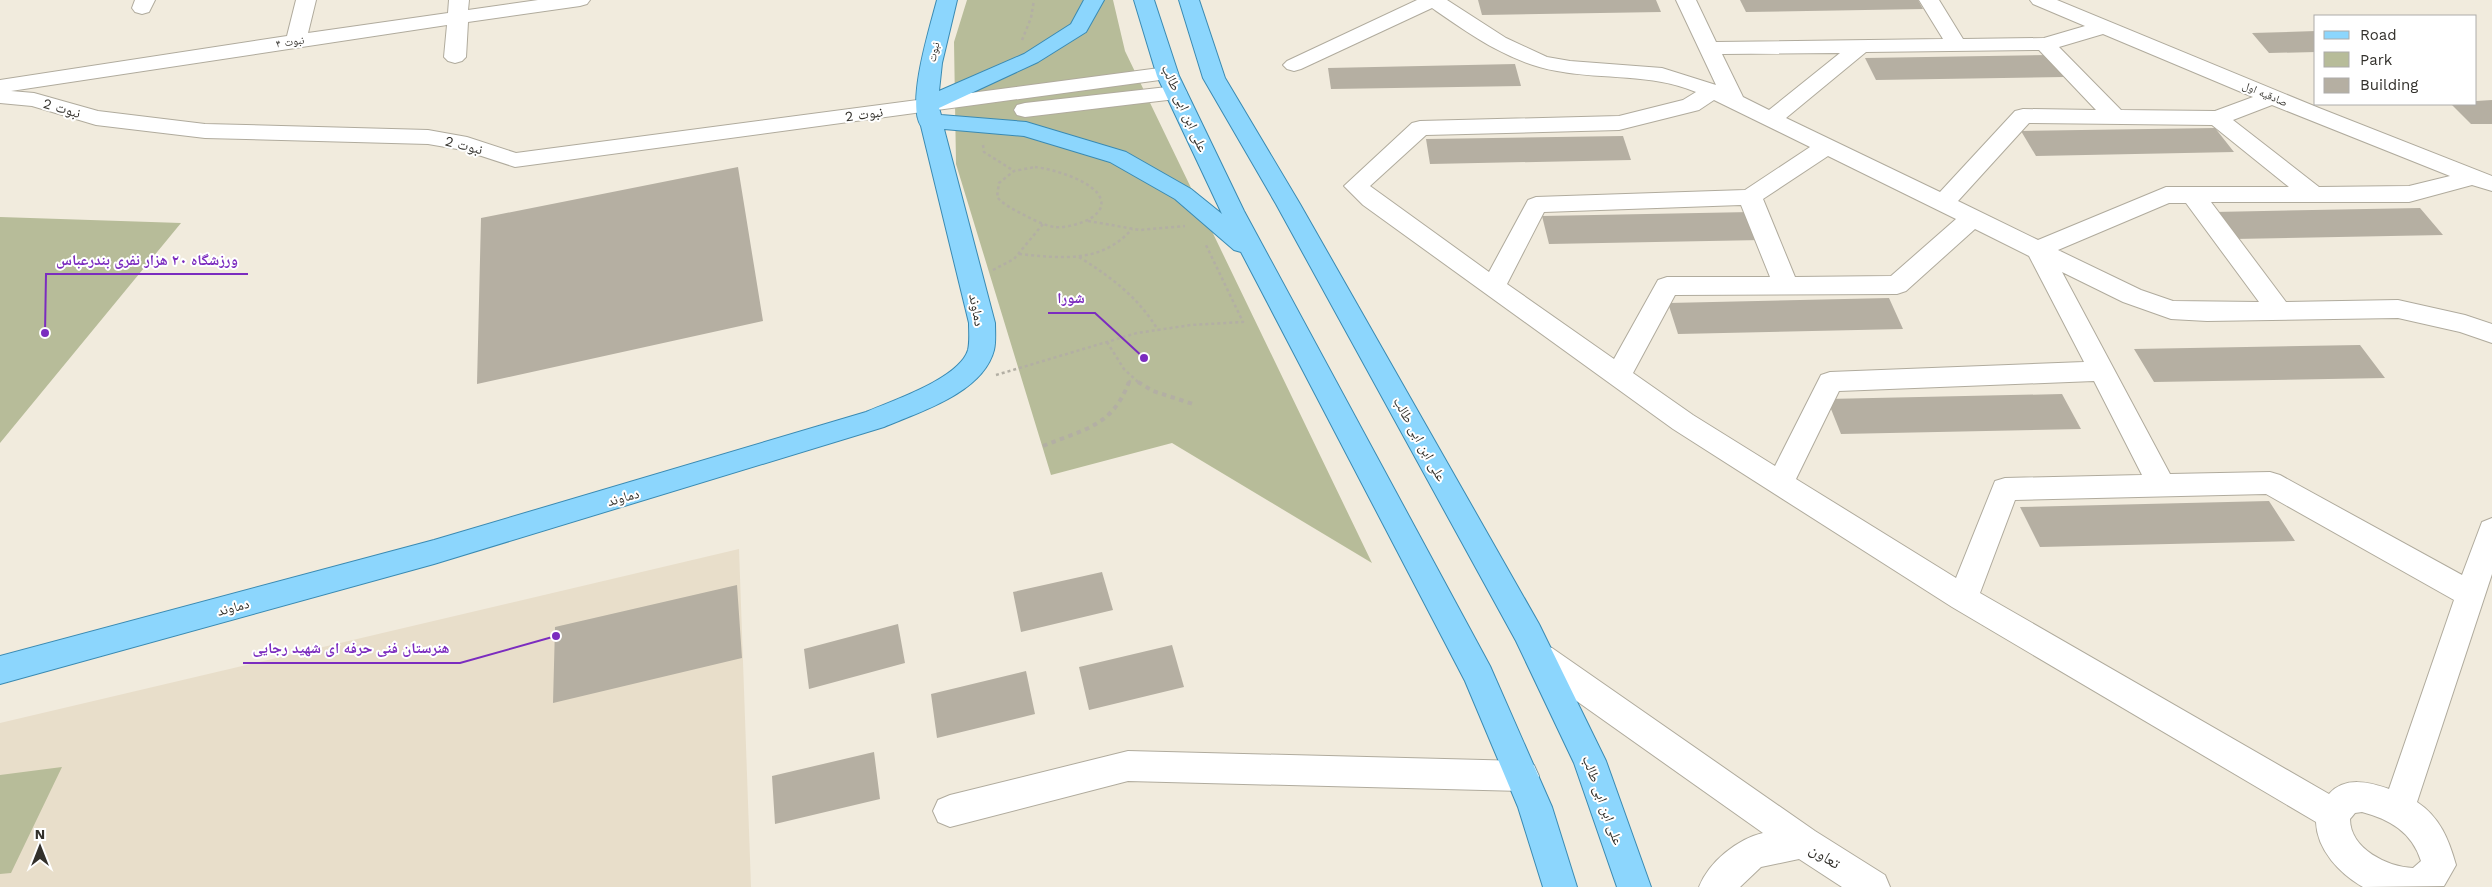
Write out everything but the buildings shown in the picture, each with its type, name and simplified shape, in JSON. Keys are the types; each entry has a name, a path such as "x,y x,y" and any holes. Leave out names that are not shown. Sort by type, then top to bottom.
{"main road":[{"name":"نبوت","path":"928,113 931,63 947,0"},
{"path":"928,113 1039,53 1079,28 1094,0"},
{"name":"علی ابن ابی طالب","path":"1144,0 1172,83 1232,211 1479,676 1535,807 1560,887"},
{"name":"علی ابن ابی طالب","path":"1190,0 1214,78 1288,204 1541,658 1590,761 1634,887"},
{"path":"928,113 984,125 1026,128 1118,158 1183,194 1206,222 1256,255"},
{"name":"دماوند","path":"0,670 434,552 874,420 942,391 961,377 974,364 981,350 982,323 928,113"}],"street":[{"path":"296,41 306,0"},
{"name":"نبوت ۴","path":"0,86 296,41 458,9 580,0"},
{"path":"1294,65 1433,0 1493,40 1516,53 1539,61 1557,66 1662,74 1723,96 2132,296 2171,310 2207,312 2398,309 2466,324 2492,334"},
{"path":"1686,0 1709,48 1723,96"},
{"path":"1929,0 1956,44"},
{"name":"صادقیه اول","path":"2040,0 2273,97 2483,180"},
{"path":"455,57 458,9"},
{"path":"1709,48 2045,44 2105,27"},
{"path":"2045,44 2115,117"},
{"path":"1771,119 1862,45"},
{"name":"نبوت 2","path":"0,96 34,100 96,118 206,131 428,137 467,144 515,160 1172,83"},
{"path":"1723,96 1619,123 1420,128 1356,186 1371,200 1683,422 1963,598 2333,814"},
{"path":"1943,203 2023,116 2216,118 2273,97"},
{"path":"2216,118 2313,194"},
{"path":"1493,287 1536,205 1750,197 1827,146"},
{"path":"2038,249 2166,195 2409,194 2483,180"},
{"path":"2193,195 2279,311"},
{"path":"1750,197 1786,285"},
{"path":"1618,376 1667,286 1897,285 1972,218"},
{"path":"2038,249 2162,486"},
{"path":"1780,483 1830,382 2102,371"},
{"path":"1963,598 2006,489 2270,483 2470,594"},
{"path":"2399,807 2492,530"},
{"name":"تعاون","path":"1541,658 1803,842 1873,887"},
{"path":"950,811 1128,766 1522,776"},
{"path":"2362,796 2399,807 2423,826 2434,847 2439,865 2430,876 2417,885 2398,885 2375,876 2352,859 2334,833 2333,814 2344,800 2362,796"},
{"path":"1716,887 1752,852 1803,842"}],"path":[{"path":"1027,40 1019,46 1031,18 1034,0"},
{"path":"984,125 981,138 984,152 1014,171"},
{"path":"989,377 1137,333 1190,325 1243,322 1206,222 1165,229 1132,229 1088,221 1066,227 1043,224 1002,203 997,197 999,183 1014,171 1029,167 1046,168 1089,186 1100,198 1100,206 1096,214 1088,221"},
{"path":"971,281 1014,259 1043,224"},
{"path":"1019,254 1060,258 1078,256 1113,247 1126,238 1132,229"},
{"path":"1078,256 1121,285 1148,311 1158,330"},
{"path":"1107,342 1130,378 1157,395 1196,405"},
{"path":"1043,446 1106,419 1122,401 1130,378"}],"shaded area":[{"path":"739,549 751,887 0,887 0,723"}],"green space":[{"path":"967,0 1113,0 1125,51 1372,563 1172,443 1051,475 956,164 954,42"},
{"path":"0,217 181,223 0,443"},
{"path":"62,767 11,873 0,874 0,775"}],"place":[{"name":"ورزشگاه ۲۰ هزار نفری بندرعباس","path":"45,333"},
{"name":"شورا","path":"1144,358"},
{"name":"هنرستان فنی حرفه ای شهید رجایی","path":"556,636"}]}
